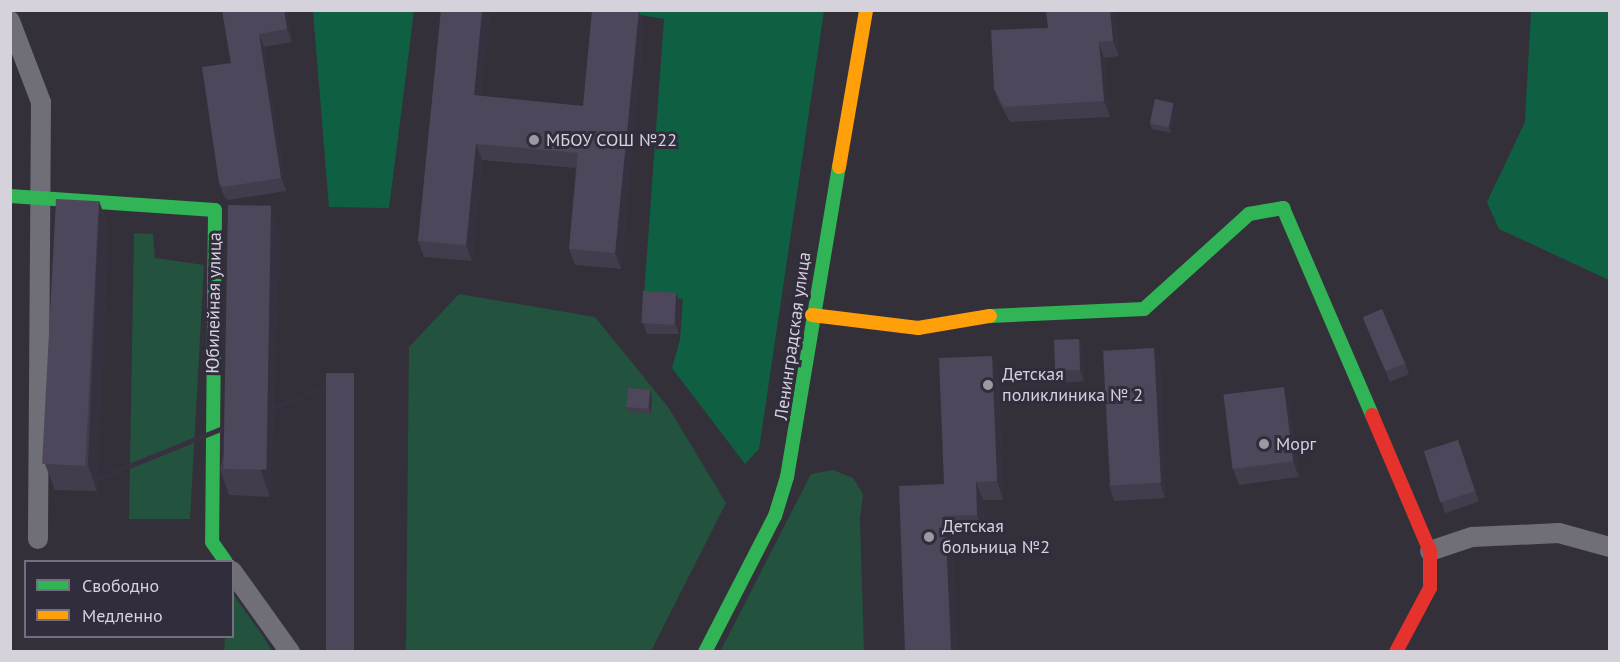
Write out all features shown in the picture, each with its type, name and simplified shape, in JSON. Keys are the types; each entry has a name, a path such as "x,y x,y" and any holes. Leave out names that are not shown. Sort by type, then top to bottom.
{"street":[{"name":"Ленинградская улица","path":"705,651 775,516 798,427 812,315 866,10"},
{"path":"10,21 41,102 44,198 38,539"},
{"name":"Юбилейная улица","path":"10,196 215,210 212,542 225,560"},
{"path":"812,315 918,328 1009,313 1144,309 1249,214 1283,208 1430,551 1430,588 1396,651"},
{"path":"1430,551 1472,537 1559,533 1610,547"},
{"path":"234,574 290,651"}],"green space":[{"path":"313,11 414,11 389,208 329,207"},
{"path":"617,11 824,11 759,449 745,464 672,368 680,340 683,299 644,295 664,19"},
{"path":"1531,11 1609,11 1609,280 1499,229 1487,202 1525,122"},
{"path":"134,233 153,234 155,258 204,265 190,519 129,519"},
{"path":"459,294 595,317 668,407 726,503 651,651 406,652 409,347"},
{"path":"833,470 853,478 863,494 860,519 864,651 720,652 811,474"},
{"path":"234,595 272,651 224,651 225,638 234,638"}],"building":[{"path":"222,10 284,10 287,29 259,34 281,178 223,187 219,183 202,67 231,63"},
{"name":"МБОУ СОШ №22","path":"441,10 482,10 474,95 583,106 592,10 639,10 615,253 569,249 578,153 476,144 466,245 418,241"},
{"path":"1046,10 1110,10 1113,41 1099,42 1104,101 1004,107 994,89 991,30 1048,28"},
{"path":"1155,99 1174,103 1168,127 1150,123"},
{"path":"56,199 99,201 85,466 42,464"},
{"path":"228,205 271,206 266,470 223,469"},
{"path":"643,291 676,293 674,325 641,323"},
{"path":"1382,309 1405,363 1386,372 1363,317"},
{"path":"1079,339 1080,370 1055,371 1054,340"},
{"path":"1154,348 1161,483 1110,485 1103,351"},
{"path":"992,356 997,481 976,482 977,515 945,516 951,651 905,651 899,486 944,484 939,358"},
{"path":"326,373 354,373 354,651 326,651"},
{"name":"Морг","path":"1284,387 1293,461 1233,469 1223,394"},
{"path":"628,388 650,390 648,409 626,407"},
{"path":"1458,440 1475,491 1440,502 1424,451"}],"traffic: fast":[{"path":"705,652 775,516 787,477 839,167"},
{"path":"10,196 215,210 212,542 225,560"},
{"path":"990,316 1144,309 1249,214 1283,208 1372,415"}],"traffic: slow":[{"path":"839,167 866,10"},
{"path":"812,315 918,328 990,316"}],"traffic: jam":[{"path":"1372,415 1430,551 1430,588 1396,652"}],"place":[{"name":"МБОУ СОШ №22","path":"534,140"},
{"name":"Детская поликлиника № 2","path":"988,385"},
{"name":"Морг","path":"1264,444"},
{"name":"Детская больница №2","path":"929,537"}]}
